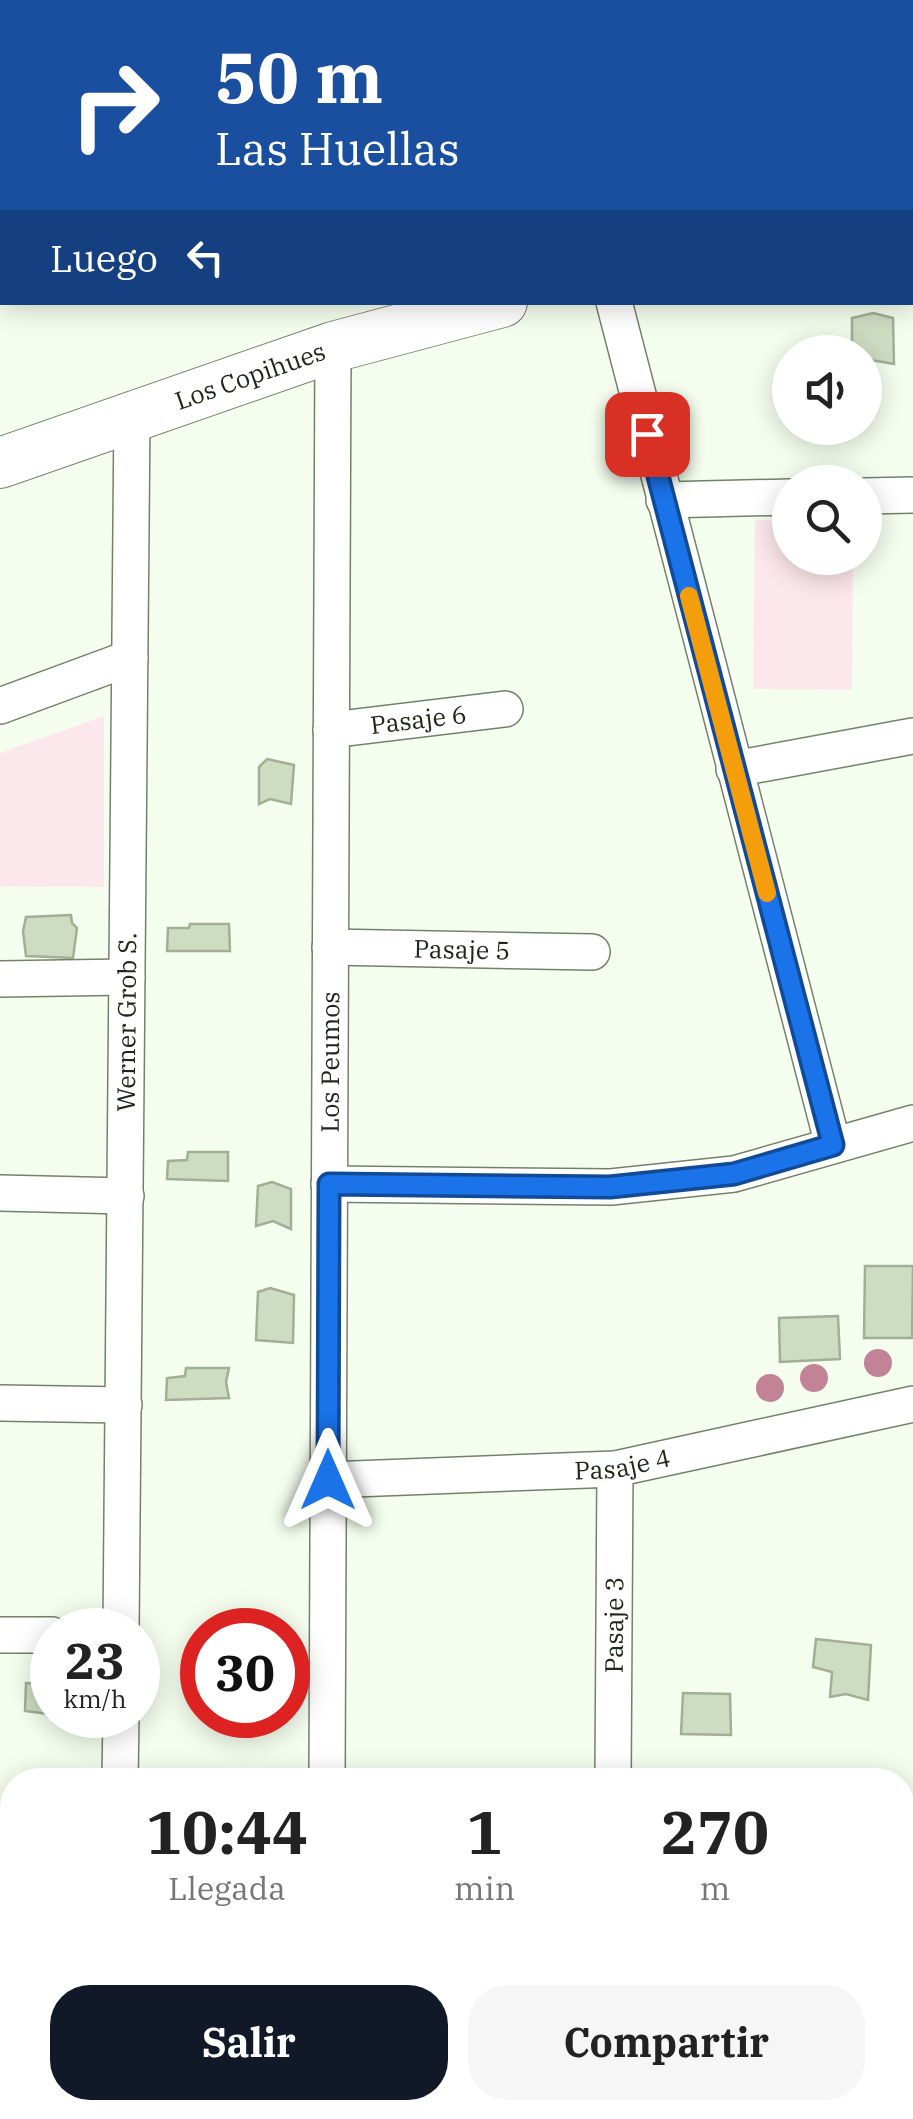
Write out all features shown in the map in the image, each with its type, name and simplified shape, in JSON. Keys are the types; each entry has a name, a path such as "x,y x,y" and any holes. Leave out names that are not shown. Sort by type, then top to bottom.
{"main road":[{"name":"Los Copihues","path":"0,463 333,347 491,305"}],"street":[{"path":"615,305 833,1145"},
{"name":"Los Peumos","path":"327,1768 333,347"},
{"name":"Werner Grob S.","path":"122,1608 132,415"},
{"path":"882,496 913,495"},
{"path":"664,500 772,497"},
{"path":"0,706 130,658"},
{"name":"Pasaje 6","path":"331,730 505,709"},
{"path":"734,769 913,736"},
{"name":"Pasaje 5","path":"330,948 592,952"},
{"path":"0,979 127,977"},
{"path":"329,1184 610,1187 734,1174 913,1123"},
{"path":"0,1193 126,1196"},
{"path":"0,1403 124,1405"},
{"name":"Pasaje 4","path":"328,1480 615,1468 913,1404"},
{"name":"Pasaje 3","path":"613,1768 615,1468"},
{"path":"0,1635 30,1635"},
{"path":"120,1768 121,1738"}],"shaded area":[{"path":"755,520 772,520 772,575 853,575 852,690 753,689"},
{"path":"104,716 104,887 0,886 0,753"}],"building":[{"path":"873,313 893,318 894,364 882,362 882,335 852,335 852,318"},
{"path":"267,759 294,765 291,804 270,799 259,804 259,767"},
{"path":"71,915 77,928 73,958 26,956 26,917"},
{"path":"190,924 229,924 230,951 167,951 168,928 189,928"},
{"path":"188,1152 228,1152 228,1181 167,1179 168,1161 187,1160"},
{"path":"272,1182 291,1189 291,1229 273,1221 256,1226 258,1186"},
{"path":"865,1266 913,1266 912,1338 864,1338"},
{"path":"270,1288 294,1295 293,1343 256,1340 258,1292"},
{"path":"838,1316 840,1359 780,1362 779,1318"},
{"path":"186,1368 229,1368 229,1398 166,1400 167,1378 185,1376"},
{"path":"816,1639 871,1645 868,1700 846,1694 830,1697 832,1672 813,1667"},
{"path":"26,1683 30,1683 30,1712 25,1711"},
{"path":"683,1693 730,1694 731,1735 681,1734"}],"slow traffic":[{"path":"689,596 767,893"}],"route":[{"path":"328,1480 329,1184 610,1187 734,1174 833,1145 647,434"}]}
